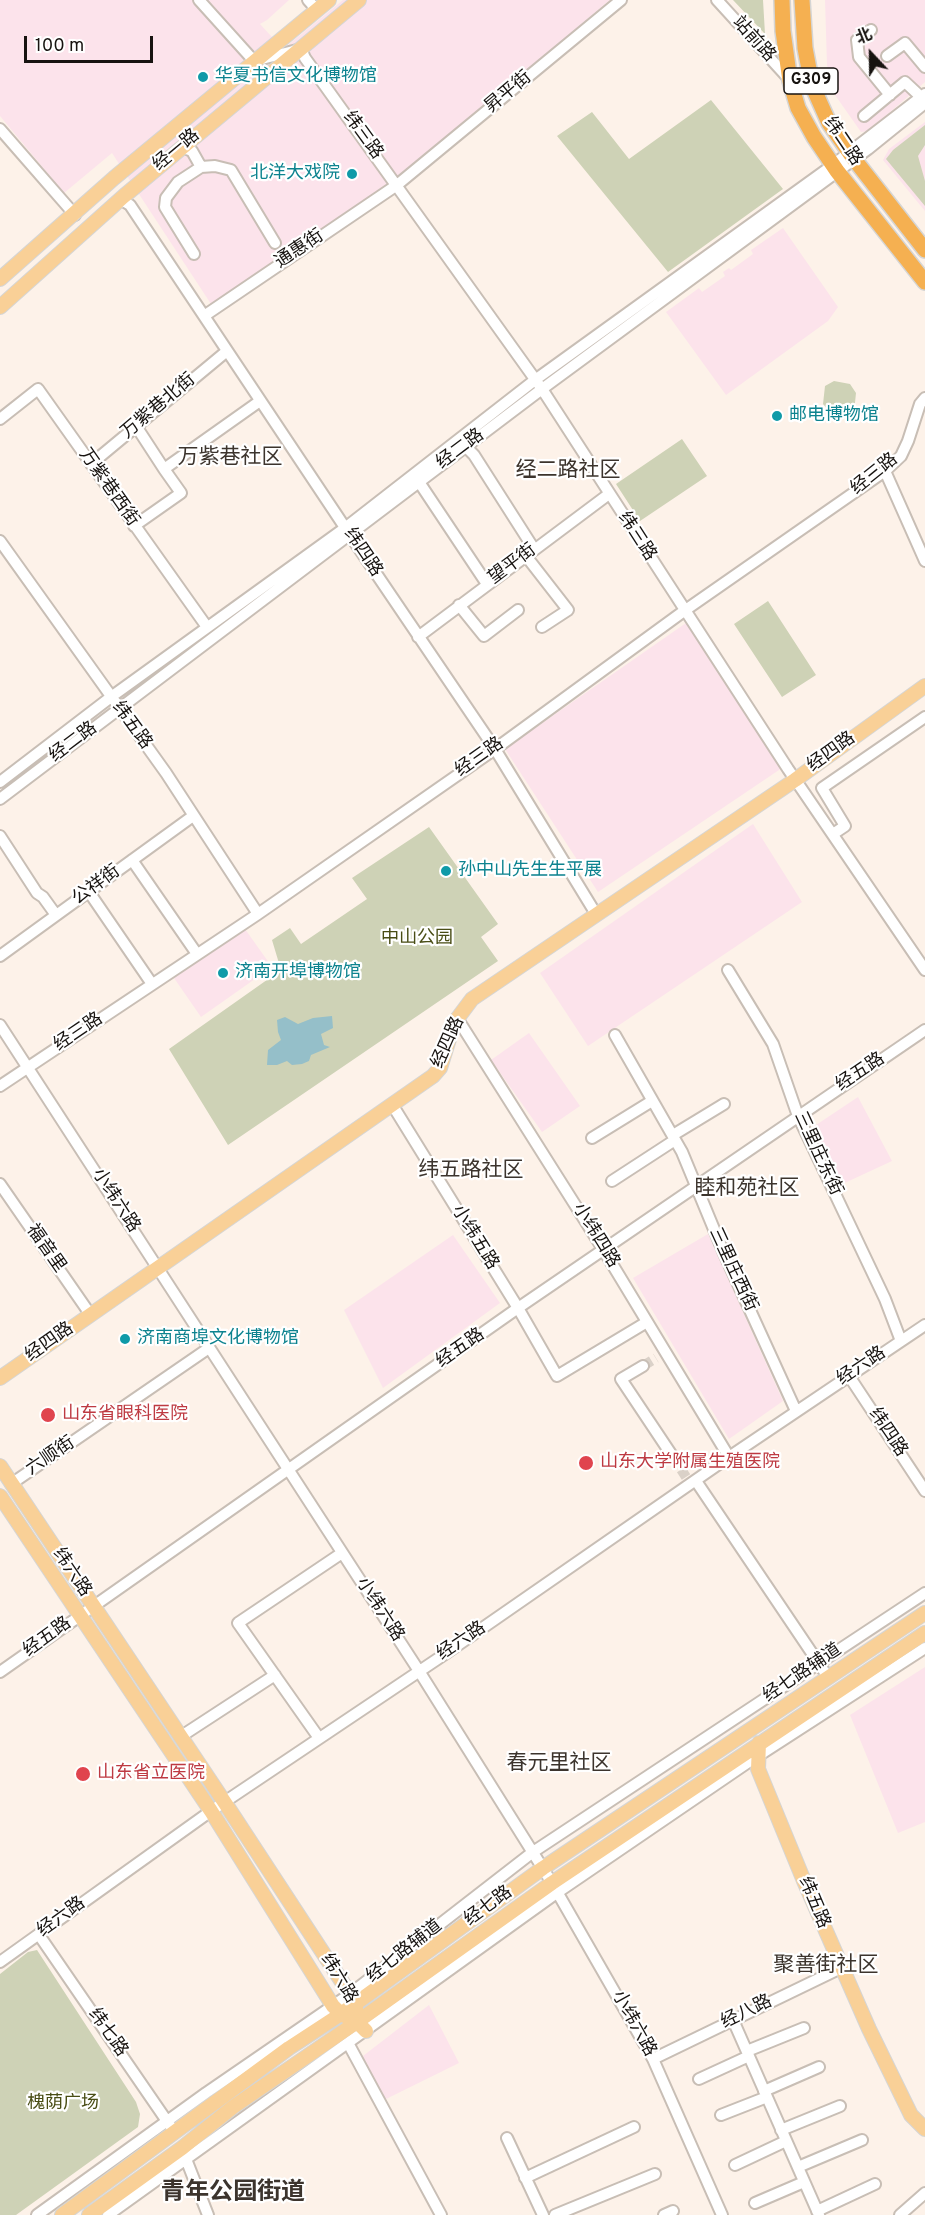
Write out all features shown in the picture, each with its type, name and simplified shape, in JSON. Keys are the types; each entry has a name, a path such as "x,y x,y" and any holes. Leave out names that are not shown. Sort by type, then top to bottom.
{"highway":[{"name":"纬二路","path":"782,0 783,31 790,81 798,108 835,168 925,282"},
{"name":"纬二路","path":"802,0 805,48 812,85 829,123 925,250"}],"main road":[{"name":"经一路","path":"0,279 254,61 312,5 329,0"},
{"name":"经一路","path":"0,307 124,196 359,0"},
{"name":"经四路","path":"0,1378 433,1076 440,1068 457,1018 472,999 795,780 925,686"},
{"name":"纬六路","path":"0,1466 353,1999 362,2026"},
{"name":"纬六路","path":"0,1496 211,1811 337,2010 362,2026"},
{"name":"经七路","path":"62,2215 171,2127 289,2048 337,2010 543,1868 925,1613"},
{"name":"经七路","path":"89,2215 184,2153 232,2107 362,2026 555,1888 752,1758 925,1633"},
{"name":"纬五路","path":"752,1758 841,1968 911,2115 925,2129"}],"street":[{"path":"199,0 254,61 301,49"},
{"name":"昇平街","path":"397,185 621,0"},
{"name":"站前路","path":"717,0 790,81"},
{"path":"871,30 857,40 859,57 890,95"},
{"path":"887,56 905,43 925,67"},
{"name":"纬三路","path":"301,49 304,58 539,385 795,780 925,970"},
{"path":"864,116 905,82 924,98"},
{"name":"经二路","path":"0,799 539,385 852,156 924,98"},
{"path":"0,129 74,214"},
{"path":"185,144 201,167"},
{"path":"194,254 165,207 166,198 178,182 201,167 215,166 231,170 275,243"},
{"name":"通惠街","path":"204,316 397,185"},
{"name":"纬四路","path":"124,196 125,202 130,205 495,749 596,914"},
{"name":"万紫巷北街","path":"92,464 227,351"},
{"name":"经二路","path":"1,780 207,627 418,482 539,385"},
{"name":"万紫巷西街","path":"0,419 38,389 207,627"},
{"name":"经三路","path":"0,1086 258,914 495,749 684,611 885,471 901,456 920,404 925,399"},
{"path":"164,469 260,401"},
{"path":"134,526 181,493 136,426"},
{"path":"465,446 474,455 530,552 568,610 542,627"},
{"path":"885,471 925,561"},
{"path":"418,482 487,584"},
{"name":"望平街","path":"418,637 609,494"},
{"name":"纬五路","path":"0,541 4,553 111,697 258,914"},
{"path":"459,605 484,636 518,610"},
{"path":"833,834 845,826 822,788 925,717"},
{"path":"1,780 11,791"},
{"name":"公祥街","path":"0,956 193,816"},
{"path":"0,836 37,892 56,915"},
{"path":"132,860 197,954"},
{"path":"88,892 152,984"},
{"name":"三里庄东街","path":"728,970 772,1044 798,1116 885,1299 902,1341"},
{"name":"小纬四路","path":"457,1018 603,1249 647,1322 660,1354 729,1457"},
{"name":"小纬六路","path":"0,1024 419,1671 543,1868 653,2059 722,2215"},
{"name":"经五路","path":"0,1672 603,1249 925,1030"},
{"name":"三里庄西街","path":"615,1035 682,1152 796,1411"},
{"path":"592,1138 652,1101"},
{"path":"612,1181 724,1104"},
{"name":"小纬五路","path":"393,1106 518,1308 557,1376 647,1322"},
{"name":"福音里","path":"0,1184 90,1314"},
{"name":"经六路","path":"0,1962 211,1811 419,1671 691,1481 925,1325"},
{"name":"六顺街","path":"11,1484 209,1348"},
{"path":"643,1366 621,1378 673,1457"},
{"name":"纬四路","path":"849,1376 925,1491"},
{"path":"691,1481 828,1677"},
{"path":"319,1738 238,1623 342,1553"},
{"name":"经七路辅道","path":"353,1999 533,1852 925,1593"},
{"path":"752,1758 925,1648"},
{"path":"180,1737 275,1675"},
{"name":"纬七路","path":"39,1935 171,2127"},
{"name":"经八路","path":"653,2059 841,1968"},
{"path":"733,2020 818,2213 875,2184"},
{"path":"108,2215 184,2153 348,2043 362,2026"},
{"path":"699,2079 804,2028"},
{"path":"348,2043 441,2215"},
{"path":"721,2115 819,2067"},
{"path":"782,2130 840,2106"},
{"path":"37,2215 171,2127"},
{"path":"525,2178 634,2127"},
{"path":"507,2138 543,2215"},
{"path":"798,2167 862,2140"},
{"path":"735,2165 786,2141"},
{"path":"184,2153 208,2215"},
{"path":"555,2215 655,2174"},
{"path":"755,2203 804,2182"},
{"path":"900,2215 925,2193"}],"shaded area":[{"path":"0,0 289,0 260,24 283,49 343,0 610,0 400,177 211,304 112,153 64,193 0,116"},
{"path":"825,0 925,0 925,82 868,131 861,132 835,95 831,84 827,65"},
{"path":"925,122 925,211 883,160 889,149"},
{"path":"783,228 838,307 828,321 726,395 666,312 699,288 702,292 725,276 723,272 729,268 731,270 753,254 751,250"},
{"path":"686,623 782,768 598,892 505,749"},
{"path":"753,824 802,902 588,1046 540,973"},
{"name":"济南开埠博物馆","path":"245,929 272,967 201,1017 174,978"},
{"path":"529,1033 580,1106 542,1132 491,1060"},
{"path":"858,1097 892,1161 836,1187 810,1129"},
{"path":"708,1234 783,1401 729,1439 633,1278"},
{"path":"453,1235 500,1303 383,1388 344,1310"},
{"path":"925,1667 925,1822 898,1833 850,1715"},
{"path":"429,2005 459,2063 384,2100 363,2056"}],"green space":[{"path":"733,0 763,0 765,34"},
{"path":"711,100 783,189 668,272 557,136 592,112 629,159"},
{"path":"925,125 925,145 918,156 925,181 925,206 886,159 893,150"},
{"path":"834,381 850,384 856,393 854,412 844,417 829,411 823,404 825,386"},
{"path":"682,439 707,476 640,521 616,484"},
{"path":"768,601 816,675 782,697 734,624"},
{"name":"中山公园","path":"429,827 498,924 481,937 498,961 228,1145 169,1049 281,970 272,940 290,928 301,944 367,899 352,878"},
{"name":"槐荫广场","path":"37,1950 136,2102 140,2114 138,2127 16,2215 0,2215 0,1974 28,1952"}],"water":[{"path":"332,1016 333,1028 321,1034 324,1045 330,1047 311,1055 309,1061 302,1064 292,1065 287,1061 277,1065 267,1065 268,1050 281,1040 277,1020 285,1017 298,1024 313,1018"}],"tunnel":[{"path":"643,1366 656,1358"},
{"path":"673,1457 686,1477"}],"place":[{"name":"华夏书信文化博物馆","path":"203,77"},
{"name":"北洋大戏院","path":"352,174"},
{"name":"邮电博物馆","path":"777,416"},
{"name":"孙中山先生生平展","path":"446,871"},
{"name":"济南开埠博物馆","path":"223,973"},
{"name":"济南商埠文化博物馆","path":"125,1339"},
{"name":"山东省眼科医院","path":"48,1415"},
{"name":"山东大学附属生殖医院","path":"586,1463"},
{"name":"山东省立医院","path":"83,1774"}],"district":[{"name":"万紫巷社区","path":"230,459"},
{"name":"经二路社区","path":"568,472"},
{"name":"纬五路社区","path":"471,1172"},
{"name":"睦和苑社区","path":"747,1190"},
{"name":"春元里社区","path":"559,1765"},
{"name":"聚善街社区","path":"826,1967"},
{"name":"青年公园街道","path":"233,2194"}]}
